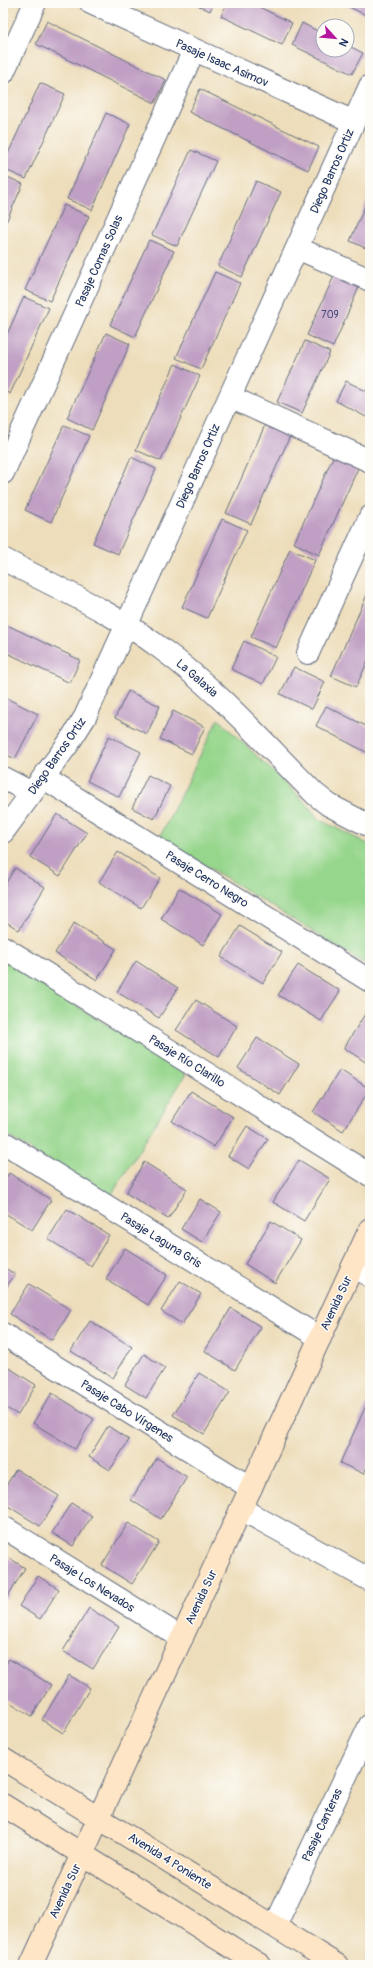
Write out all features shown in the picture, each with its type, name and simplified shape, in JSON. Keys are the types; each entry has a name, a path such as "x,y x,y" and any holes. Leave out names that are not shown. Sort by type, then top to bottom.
{"street":[{"path":"3,73 35,3"},
{"name":"Pasaje Isaac Asimov","path":"91,3 354,122"},
{"name":"Pasaje Comas Solas","path":"3,473 194,50"},
{"name":"Diego Barros Ortiz","path":"3,832 38,785 85,717 369,91"},
{"path":"297,248 370,280"},
{"path":"230,396 370,461"},
{"path":"308,653 370,517"},
{"name":"La Galaxia","path":"3,559 127,625 164,650 208,686 315,794 336,809 370,826"},
{"name":"Pasaje Cerro Negro","path":"3,778 38,785 370,981"},
{"name":"Pasaje Río Clarillo","path":"3,947 370,1175"},
{"name":"Pasaje Laguna Gris","path":"3,1142 320,1338"},
{"name":"Avenida Sur","path":"31,1965 320,1338 361,1271 370,1229"},
{"name":"Pasaje Cabo Vírgenes","path":"3,1334 251,1488"},
{"path":"241,1509 370,1580"},
{"name":"Pasaje Los Nevados","path":"3,1528 182,1638"},
{"name":"Pasaje Canteras","path":"275,1926 370,1725"},
{"name":"Avenida 4 Poniente","path":"3,1759 337,1965"},
{"path":"3,1806 260,1965"}],"green space":[{"path":"218,719 307,804 318,819 370,845 370,967 160,837"},
{"path":"3,960 186,1074 109,1199 3,1133"}],"building":[{"path":"193,3 214,3 210,11"},
{"path":"227,3 251,3 292,23 282,45 221,16"},
{"path":"341,3 370,3 370,17"},
{"path":"47,21 166,80 155,103 36,44"},
{"path":"302,23 315,30 315,56 292,45"},
{"path":"355,49 363,53 352,74 319,58 355,58"},
{"path":"40,83 65,94 26,179 3,169 3,165"},
{"path":"200,89 319,147 308,170 189,112"},
{"path":"106,113 130,124 92,210 67,199"},
{"path":"191,150 216,161 177,246 152,235"},
{"path":"3,175 23,184 3,229"},
{"path":"256,181 281,192 242,277 218,266"},
{"path":"370,194 370,250 350,241"},
{"path":"64,205 89,216 50,301 25,290"},
{"path":"149,240 174,251 135,337 110,325"},
{"path":"215,272 240,283 201,369 176,358"},
{"path":"335,274 360,285 333,347 307,335"},
{"path":"24,297 49,308 10,394 3,390 3,343"},
{"path":"106,333 130,344 92,430 67,418"},
{"path":"305,341 330,352 302,413 277,402"},
{"path":"175,364 200,376 161,461 136,450"},
{"path":"346,381 370,393 370,419 336,401"},
{"path":"64,425 89,436 51,522 25,510"},
{"path":"265,425 290,436 251,524 226,513"},
{"path":"334,455 359,466 319,555 294,543"},
{"path":"131,457 156,469 118,554 93,543"},
{"path":"222,519 247,530 207,618 182,607"},
{"path":"290,549 315,560 276,648 251,637"},
{"path":"370,588 370,656 356,687 331,676"},
{"path":"3,623 80,660 70,683 3,651"},
{"path":"244,641 276,657 263,684 231,669"},
{"path":"294,667 325,682 312,709 280,694"},
{"path":"128,691 160,706 147,734 115,718"},
{"path":"6,698 38,714 15,759 3,753 3,704"},
{"path":"326,706 370,728 370,754 316,726"},
{"path":"173,711 205,727 192,754 160,739"},
{"path":"109,736 141,752 119,797 87,781"},
{"path":"148,775 170,786 154,819 132,808"},
{"path":"57,814 87,833 60,876 30,857"},
{"path":"118,852 160,878 141,908 99,882"},
{"path":"15,868 45,887 19,930 3,920 3,888"},
{"path":"179,888 222,914 203,945 161,919"},
{"path":"74,923 116,949 97,980 55,953"},
{"path":"240,926 282,952 263,983 221,957"},
{"path":"136,961 178,988 159,1018 117,992"},
{"path":"298,965 340,991 321,1021 278,995"},
{"path":"196,1000 237,1026 219,1057 176,1030"},
{"path":"370,1006 370,1065 344,1048"},
{"path":"257,1038 299,1064 280,1095 238,1068"},
{"path":"340,1070 370,1089 343,1131 313,1112"},
{"path":"191,1091 233,1117 214,1147 172,1121"},
{"path":"247,1126 268,1139 249,1169 228,1156"},
{"path":"299,1160 330,1179 304,1221 273,1202"},
{"path":"144,1162 187,1189 168,1219 126,1193"},
{"path":"9,1173 51,1200 32,1230 3,1212 3,1183"},
{"path":"200,1199 221,1212 202,1242 181,1229"},
{"path":"67,1209 109,1235 91,1266 48,1239"},
{"path":"271,1221 301,1240 275,1283 245,1264"},
{"path":"125,1248 167,1275 148,1305 106,1279"},
{"path":"3,1267 15,1274 3,1292"},
{"path":"180,1281 201,1294 182,1324 161,1311"},
{"path":"29,1284 71,1310 52,1340 10,1314"},
{"path":"231,1308 261,1327 235,1370 205,1351"},
{"path":"90,1321 132,1347 113,1378 71,1351"},
{"path":"144,1354 165,1368 146,1398 125,1385"},
{"path":"3,1364 36,1385 18,1415 3,1406"},
{"path":"199,1373 230,1392 204,1434 173,1415"},
{"path":"52,1393 94,1419 75,1449 33,1423"},
{"path":"370,1397 370,1460 364,1474 340,1463"},
{"path":"108,1426 129,1440 110,1470 89,1457"},
{"path":"157,1458 187,1477 161,1519 131,1500"},
{"path":"16,1469 59,1496 40,1526 3,1503 3,1491"},
{"path":"71,1503 92,1516 73,1546 52,1533"},
{"path":"128,1523 159,1542 132,1584 102,1565"},
{"path":"3,1554 25,1568 6,1599 3,1597"},
{"path":"38,1576 59,1589 40,1619 19,1606"},
{"path":"89,1608 119,1627 93,1669 63,1651"},
{"path":"9,1659 51,1685 32,1716 3,1698 3,1668"},
{"path":"69,1675 90,1688 63,1733 42,1720"}]}
